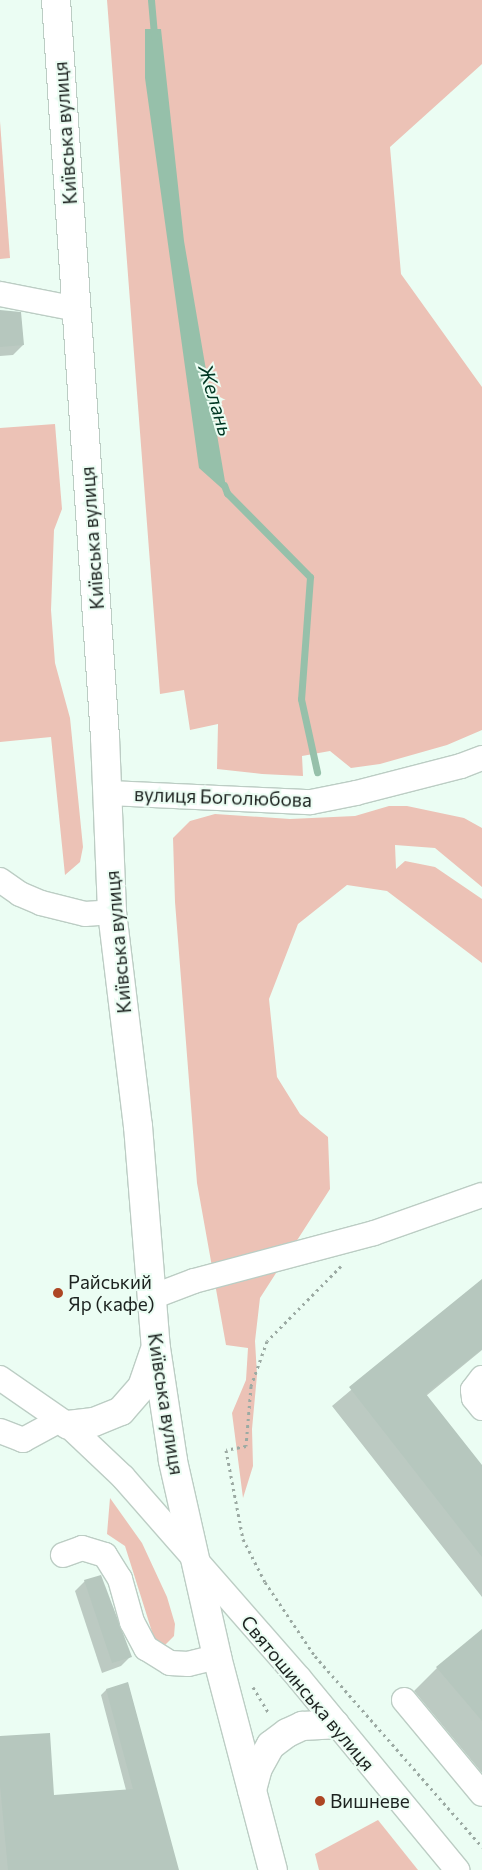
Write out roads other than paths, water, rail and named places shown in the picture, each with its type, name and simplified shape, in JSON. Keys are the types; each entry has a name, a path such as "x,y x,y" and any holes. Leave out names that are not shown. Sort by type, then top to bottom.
{"main road":[{"name":"Київська вулиця","path":"56,0 109,794 112,912 138,1126 156,1348 173,1461 217,1657 273,1870"},
{"path":"64,1422 94,1422 121,1411 142,1386 156,1348"},
{"path":"252,1790 258,1768 271,1745 287,1733 302,1726 335,1724"}],"street":[{"path":"0,294 77,309"},
{"name":"вулиця Боголюбова","path":"109,794 311,802 385,786 462,766 482,758"},
{"path":"0,880 20,894 41,903 85,914 112,912"},
{"path":"152,1297 194,1280 374,1233 482,1195"},
{"name":"Святошинська вулиця","path":"0,1378 64,1422 122,1477 335,1724 457,1870"},
{"path":"482,1378 473,1390 474,1398 482,1408"},
{"path":"0,1431 23,1440 64,1422"},
{"path":"63,1555 82,1548 105,1555 120,1579 132,1622 146,1648 170,1663 188,1664 217,1657"},
{"path":"404,1700 482,1794"}],"waterway":[{"name":"Желань","path":"151,0 154,37"},
{"name":"Желань","path":"224,485 227,493 310,577 301,699 317,772"}],"place":[{"name":"Райський Яр (кафе)","path":"58,1293"},
{"name":"Вишневе","path":"320,1801"}]}
